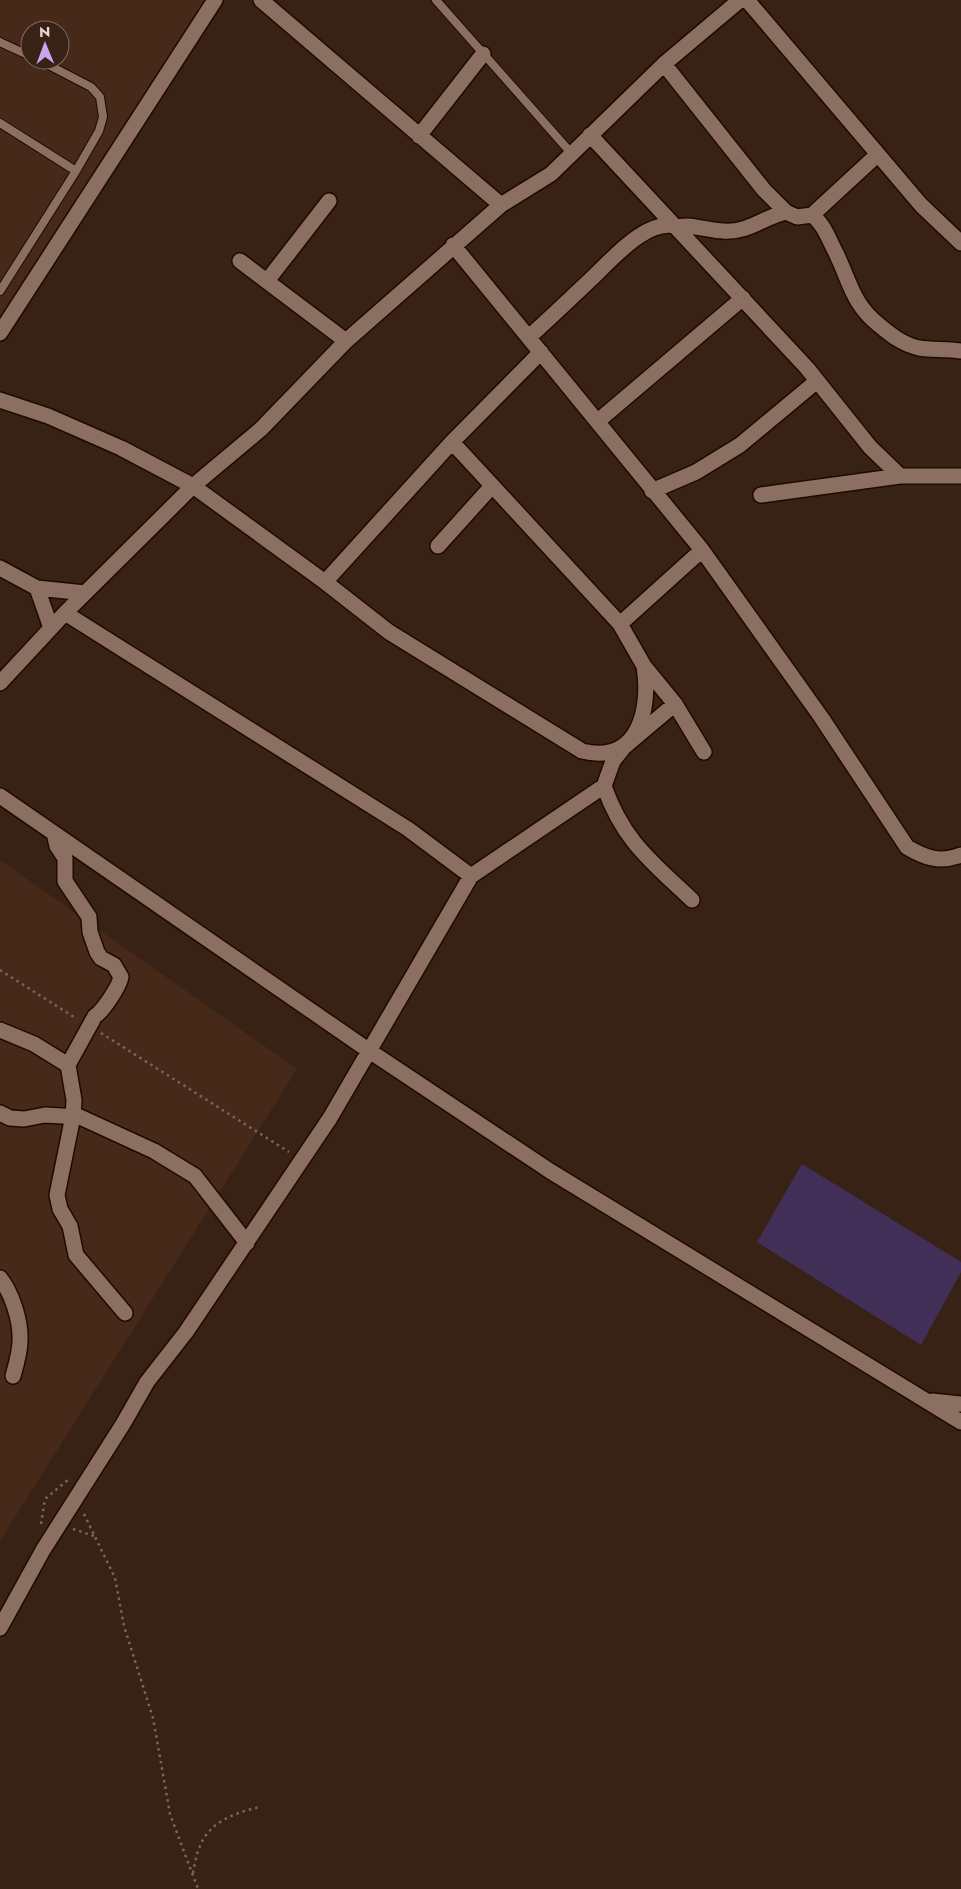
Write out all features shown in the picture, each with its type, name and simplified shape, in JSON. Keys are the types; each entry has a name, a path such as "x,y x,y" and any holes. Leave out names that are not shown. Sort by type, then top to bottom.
{"street":[{"path":"0,333 215,0"},
{"path":"261,0 501,205"},
{"path":"747,0 921,205 961,243"},
{"path":"0,683 65,613 193,486 261,429 346,341 501,205 551,174 664,64 732,3"},
{"path":"420,136 483,54"},
{"path":"664,64 764,190 786,212 797,217 812,215 877,155"},
{"path":"590,135 743,298 817,381 870,447 900,476"},
{"path":"267,281 329,201"},
{"path":"529,337 632,241 644,234 670,224 678,227 684,225 696,229 731,231 752,227 786,212"},
{"path":"812,215 826,232 844,268 853,294 868,317 890,335 913,346 961,351"},
{"path":"453,246 598,421 652,492 702,550 821,718 907,847 923,856 939,860 961,855"},
{"path":"240,261 346,341"},
{"path":"598,421 743,298"},
{"path":"325,582 452,442 541,352"},
{"path":"652,492 696,472 740,445 817,381"},
{"path":"0,400 48,416 121,448 193,486 325,582 389,632 582,751 596,754 610,753 624,747 675,704"},
{"path":"452,442 620,624 644,666 675,704 704,752"},
{"path":"760,495 900,476 961,476"},
{"path":"438,546 492,486"},
{"path":"620,624 702,550"},
{"path":"0,568 37,588 85,593"},
{"path":"37,588 51,628"},
{"path":"65,613 408,829 471,876"},
{"path":"0,1628 60,1524 147,1382 186,1332 330,1118 471,876 604,786 613,761 637,728 645,709 647,688 644,666"},
{"path":"604,786 613,809 634,844 692,900"},
{"path":"0,796 368,1050 550,1171 961,1422"},
{"path":"54,833 57,846 65,858 65,881 89,918 90,932 97,952 101,958 114,964 121,977 116,990 107,1000 101,1012 95,1016 68,1065 74,1100 73,1116 57,1195 60,1209 70,1226 76,1255 125,1313"},
{"path":"0,1030 34,1044 68,1065"},
{"path":"0,1113 10,1118 24,1119 45,1116 73,1116 93,1121 148,1148 195,1176 247,1243"},
{"path":"0,1278 9,1293 19,1326 20,1340 13,1376"},
{"path":"923,1399 961,1404"}],"lane":[{"path":"436,0 572,154"},
{"path":"0,42 20,51"},
{"path":"0,291 76,171 99,131 103,117 100,97 79,79 60,70"},
{"path":"0,123 76,171"}],"path":[{"path":"0,970 84,1023"},
{"path":"92,1028 302,1160"},
{"path":"76,1499 115,1578 124,1626 153,1718 170,1814 198,1889"},
{"path":"60,1524 95,1537"},
{"path":"193,1874 200,1845 215,1826 236,1812 260,1807"}],"shaded area":[{"path":"0,0 207,0 0,322"},
{"path":"0,860 297,1069 0,1541"}],"building":[{"path":"802,1164 961,1262 961,1272 921,1345 757,1242"}]}
